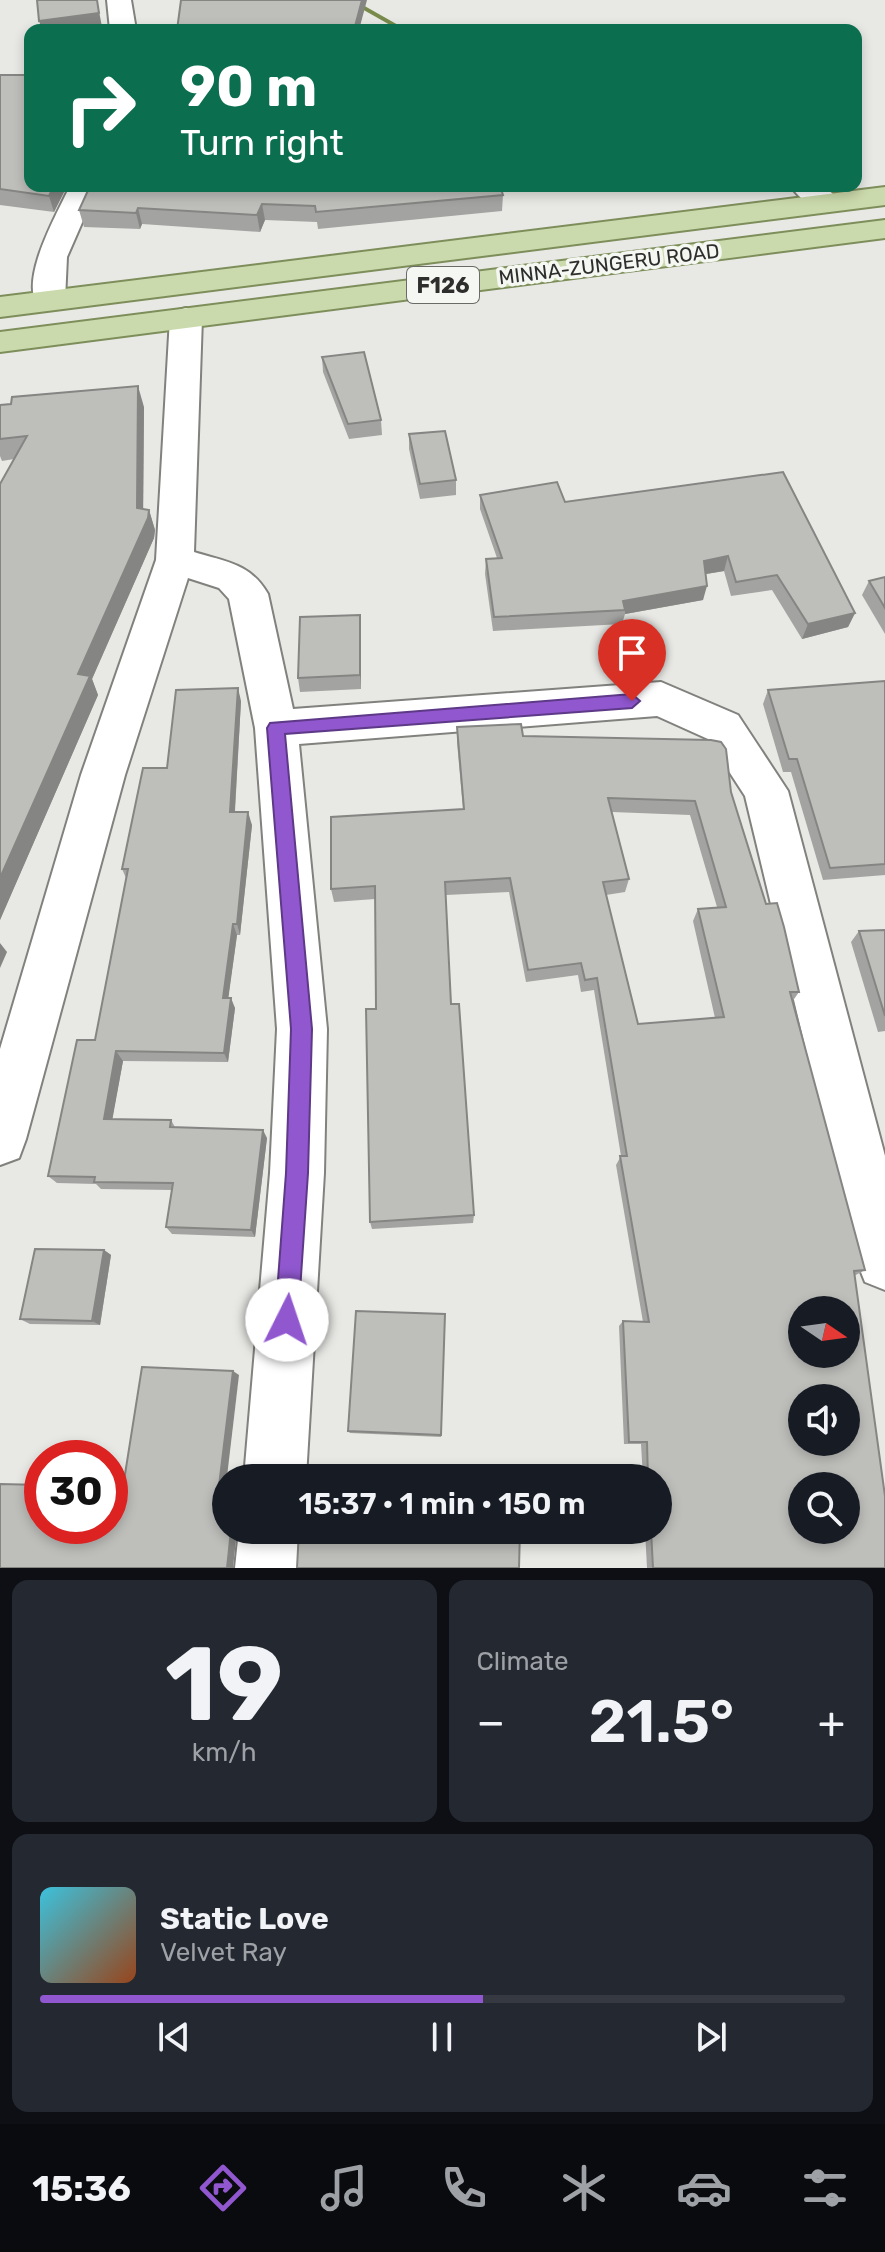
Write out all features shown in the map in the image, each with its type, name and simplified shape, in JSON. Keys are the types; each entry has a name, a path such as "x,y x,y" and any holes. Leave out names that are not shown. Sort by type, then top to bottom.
{"main road":[{"name":"MINNA-ZUNGERU ROAD","path":"0,307 816,195 885,196"},
{"name":"MINNA-ZUNGERU ROAD","path":"0,342 885,229"}],"street":[{"path":"119,0 122,24"},
{"path":"49,300 52,257 81,192"},
{"path":"0,1139 103,775 175,560 186,318"},
{"path":"175,560 233,578 248,594 276,728 302,1029 297,1173 276,1464"},
{"path":"276,728 661,699 723,727 766,791 885,1262"},
{"path":"267,1568 269,1544"}],"building":[{"path":"37,0 97,0 99,13 39,21"},
{"path":"181,0 362,0 356,24 178,24"},
{"path":"0,75 24,75 24,192 51,192 49,196 0,189"},
{"path":"87,192 502,192 503,195 316,212 315,206 262,204 257,215 138,208 136,213 79,210"},
{"path":"364,352 381,420 348,424 322,357"},
{"path":"138,386 137,508 149,510 148,518 78,674 90,676 0,878 0,484 27,436 0,439 0,405 11,404 12,397"},
{"path":"445,431 456,480 420,484 409,434"},
{"path":"783,472 855,613 808,624 777,575 736,582 728,556 704,561 707,586 623,601 625,610 494,617 486,559 502,558 480,495 557,482 565,502"},
{"path":"885,577 885,608 869,581"},
{"path":"360,615 360,675 298,678 300,617"},
{"path":"885,681 885,864 830,868 797,759 789,759 768,690"},
{"path":"238,688 230,812 248,812 237,924 233,924 223,998 231,998 224,1053 116,1051 104,1119 171,1120 170,1127 263,1130 251,1230 166,1227 173,1183 94,1182 95,1177 48,1176 77,1040 95,1040 128,869 122,869 143,768 167,768 176,690"},
{"path":"521,724 523,736 711,740 721,742 726,749 731,792 766,904 777,903 784,927 799,992 790,992 865,1270 854,1271 857,1296 788,1296 788,1368 860,1368 860,1315 885,1496 885,1568 653,1568 652,1544 672,1544 672,1464 648,1464 647,1442 629,1442 623,1321 649,1322 620,1156 627,1156 597,978 585,980 581,963 528,970 510,878 445,882 451,1004 459,1004 474,1215 370,1222 366,1009 376,1009 375,886 331,889 331,817 464,809 457,727","holes":["608,798 695,801 726,907 698,909 724,1017 638,1024 603,882 629,879"]},
{"path":"885,930 885,1016 859,931"},
{"path":"35,1249 104,1250 92,1321 20,1319"},
{"path":"356,1311 445,1314 441,1435 348,1431"},
{"path":"142,1367 233,1371 222,1464 212,1464 212,1544 230,1544 227,1568 0,1568 0,1484 24,1485 24,1544 128,1544 128,1455"},
{"path":"298,1544 520,1544 519,1568 297,1568"}],"waterway":[{"path":"349,0 393,24"}],"route":[{"path":"287,1320 297,1173 302,1029 276,728 632,701"}]}
